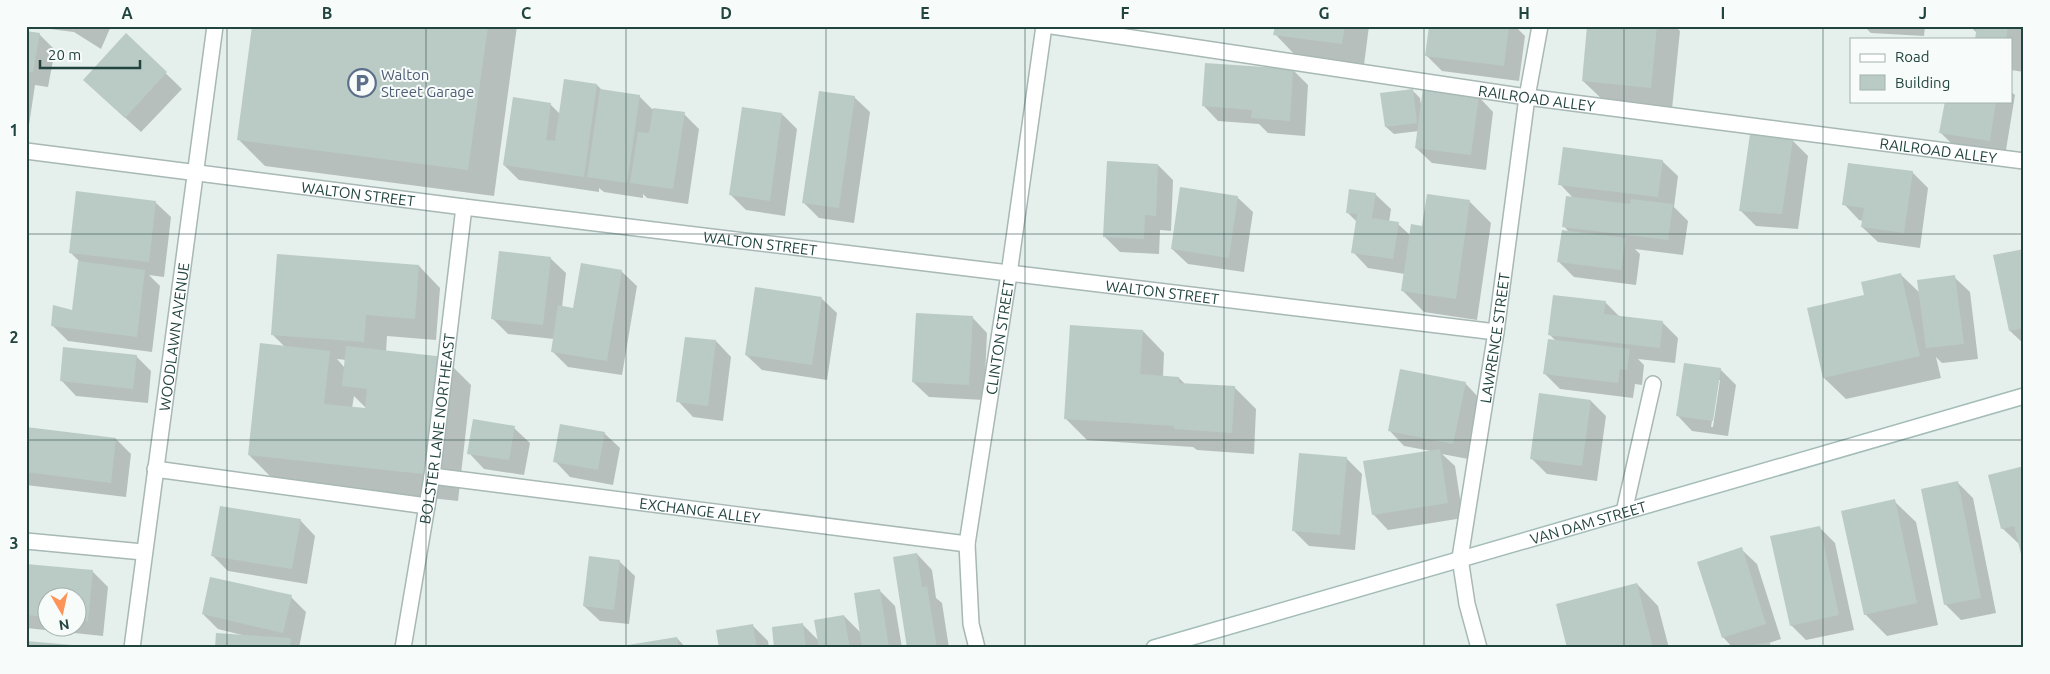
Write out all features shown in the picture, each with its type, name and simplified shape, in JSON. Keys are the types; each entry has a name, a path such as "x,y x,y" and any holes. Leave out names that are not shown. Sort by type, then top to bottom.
{"street":[{"name":"WOODLAWN AVENUE","path":"132,648 143,552 216,26"},
{"name":"CLINTON STREET","path":"977,648 971,624 967,544 1009,274 1044,26"},
{"name":"RAILROAD ALLEY","path":"1052,26 1528,97 2024,161"},
{"name":"LAWRENCE STREET","path":"1478,648 1467,604 1460,558 1496,332 1528,97 1540,26"},
{"name":"WALTON STREET","path":"26,151 464,208 1496,332"},
{"name":"BOLSTER LANE NORTHEAST","path":"403,648 432,476 464,208"},
{"path":"1624,512 1653,384"},
{"name":"VAN DAM STREET","path":"1154,648 2024,396"},
{"path":"155,469 427,506"},
{"name":"EXCHANGE ALLEY","path":"432,476 967,544"},
{"path":"26,541 143,552"}],"building":[{"name":"Walton Street Garage","path":"252,26 488,26 468,170 237,140"},
{"path":"1275,26 1345,26 1342,44 1273,35"},
{"path":"1429,26 1509,26 1504,66 1425,56"},
{"path":"1587,26 1657,26 1651,88 1582,81"},
{"path":"1977,26 2008,26 2006,38 1975,38"},
{"path":"26,31 40,33 33,72 26,71"},
{"path":"126,33 167,72 125,118 83,80"},
{"path":"1205,63 1293,69 1290,121 1251,118 1252,110 1202,106"},
{"path":"564,79 597,84 584,177 503,165 513,97 551,103 546,140 555,141"},
{"path":"1423,88 1479,95 1471,155 1415,148"},
{"path":"600,89 640,95 627,183 587,177"},
{"path":"1413,89 1417,123 1385,127 1380,93"},
{"path":"819,91 855,96 839,208 802,203"},
{"path":"1945,102 1996,102 1990,141 1939,133"},
{"path":"742,107 782,113 770,201 729,195"},
{"path":"653,108 685,112 673,189 630,183 638,132 649,133"},
{"path":"1750,134 1793,139 1782,214 1739,211"},
{"path":"1563,147 1663,160 1658,197 1558,185"},
{"path":"1107,161 1158,164 1156,216 1145,215 1144,239 1103,237"},
{"path":"1848,163 1913,171 1904,233 1861,227 1864,208 1842,205"},
{"path":"1180,187 1238,196 1229,258 1171,249"},
{"path":"1349,189 1376,193 1372,218 1399,222 1393,259 1351,253 1357,214 1346,213"},
{"path":"76,191 156,201 149,262 69,253"},
{"path":"1427,194 1470,200 1456,299 1401,291 1411,224 1422,226"},
{"path":"1566,196 1630,204 1631,199 1673,204 1668,240 1562,227"},
{"path":"1562,230 1626,238 1621,270 1557,262"},
{"path":"2024,249 2024,328 2009,331 1993,255"},
{"path":"499,251 551,257 543,325 491,319"},
{"path":"277,254 419,265 415,319 366,315 364,342 271,335"},
{"path":"78,261 145,270 137,337 51,326 53,305 72,310"},
{"path":"581,263 622,270 607,361 551,352 558,305 573,308"},
{"path":"1901,273 1920,356 1823,378 1807,308 1864,295 1861,282"},
{"path":"1955,275 1964,344 1926,348 1917,280"},
{"path":"755,287 822,297 812,365 745,355"},
{"path":"1553,295 1606,301 1604,314 1663,321 1660,348 1548,335"},
{"path":"916,313 973,316 969,385 912,382"},
{"path":"1070,325 1143,330 1140,374 1179,377 1179,383 1235,386 1232,433 1174,429 1174,426 1064,419"},
{"path":"685,337 716,340 708,406 676,402"},
{"path":"1548,339 1630,349 1627,370 1620,369 1618,383 1543,374"},
{"path":"260,343 330,351 324,404 365,408 367,389 342,386 346,346 445,357 432,475 248,455"},
{"path":"63,347 137,355 133,389 60,381"},
{"path":"1684,363 1721,368 1713,421 1676,416"},
{"path":"1400,369 1466,382 1453,444 1388,431"},
{"path":"1539,393 1591,400 1582,466 1530,459"},
{"path":"473,419 515,426 509,460 467,454"},
{"path":"560,424 605,432 598,470 553,462"},
{"path":"26,427 116,438 111,483 26,472"},
{"path":"1440,449 1448,503 1372,515 1363,461"},
{"path":"1299,453 1347,457 1340,535 1292,531"},
{"path":"2024,466 2023,562 2014,526 2001,529 1988,475"},
{"path":"1958,481 1981,598 1944,605 1921,489"},
{"path":"1895,499 1917,603 1864,615 1841,511"},
{"path":"220,506 301,519 292,569 211,556"},
{"path":"1820,526 1839,615 1790,626 1770,536"},
{"path":"1742,547 1766,624 1722,638 1697,562"},
{"path":"917,553 922,587 927,586 937,648 907,648 893,557"},
{"path":"589,556 620,560 614,610 583,606"},
{"path":"26,564 93,570 88,621 88,586 38,586 38,616 26,615"},
{"path":"210,577 292,595 283,633 202,614"},
{"path":"1637,583 1653,648 1567,648 1556,604"},
{"path":"880,589 889,648 862,648 854,593"},
{"path":"844,615 850,648 819,648 814,620"},
{"path":"803,623 806,648 774,648 772,627"},
{"path":"753,624 757,648 719,648 716,630"},
{"path":"216,633 291,638 290,648 215,648"},
{"path":"677,637 679,648 629,648 628,645"},
{"path":"26,641 84,646 84,648 26,648"},
{"path":"1770,642 1770,648 1742,648 1742,647"}],"place":[{"name":"Walton Street Garage","path":"362,83"}]}
